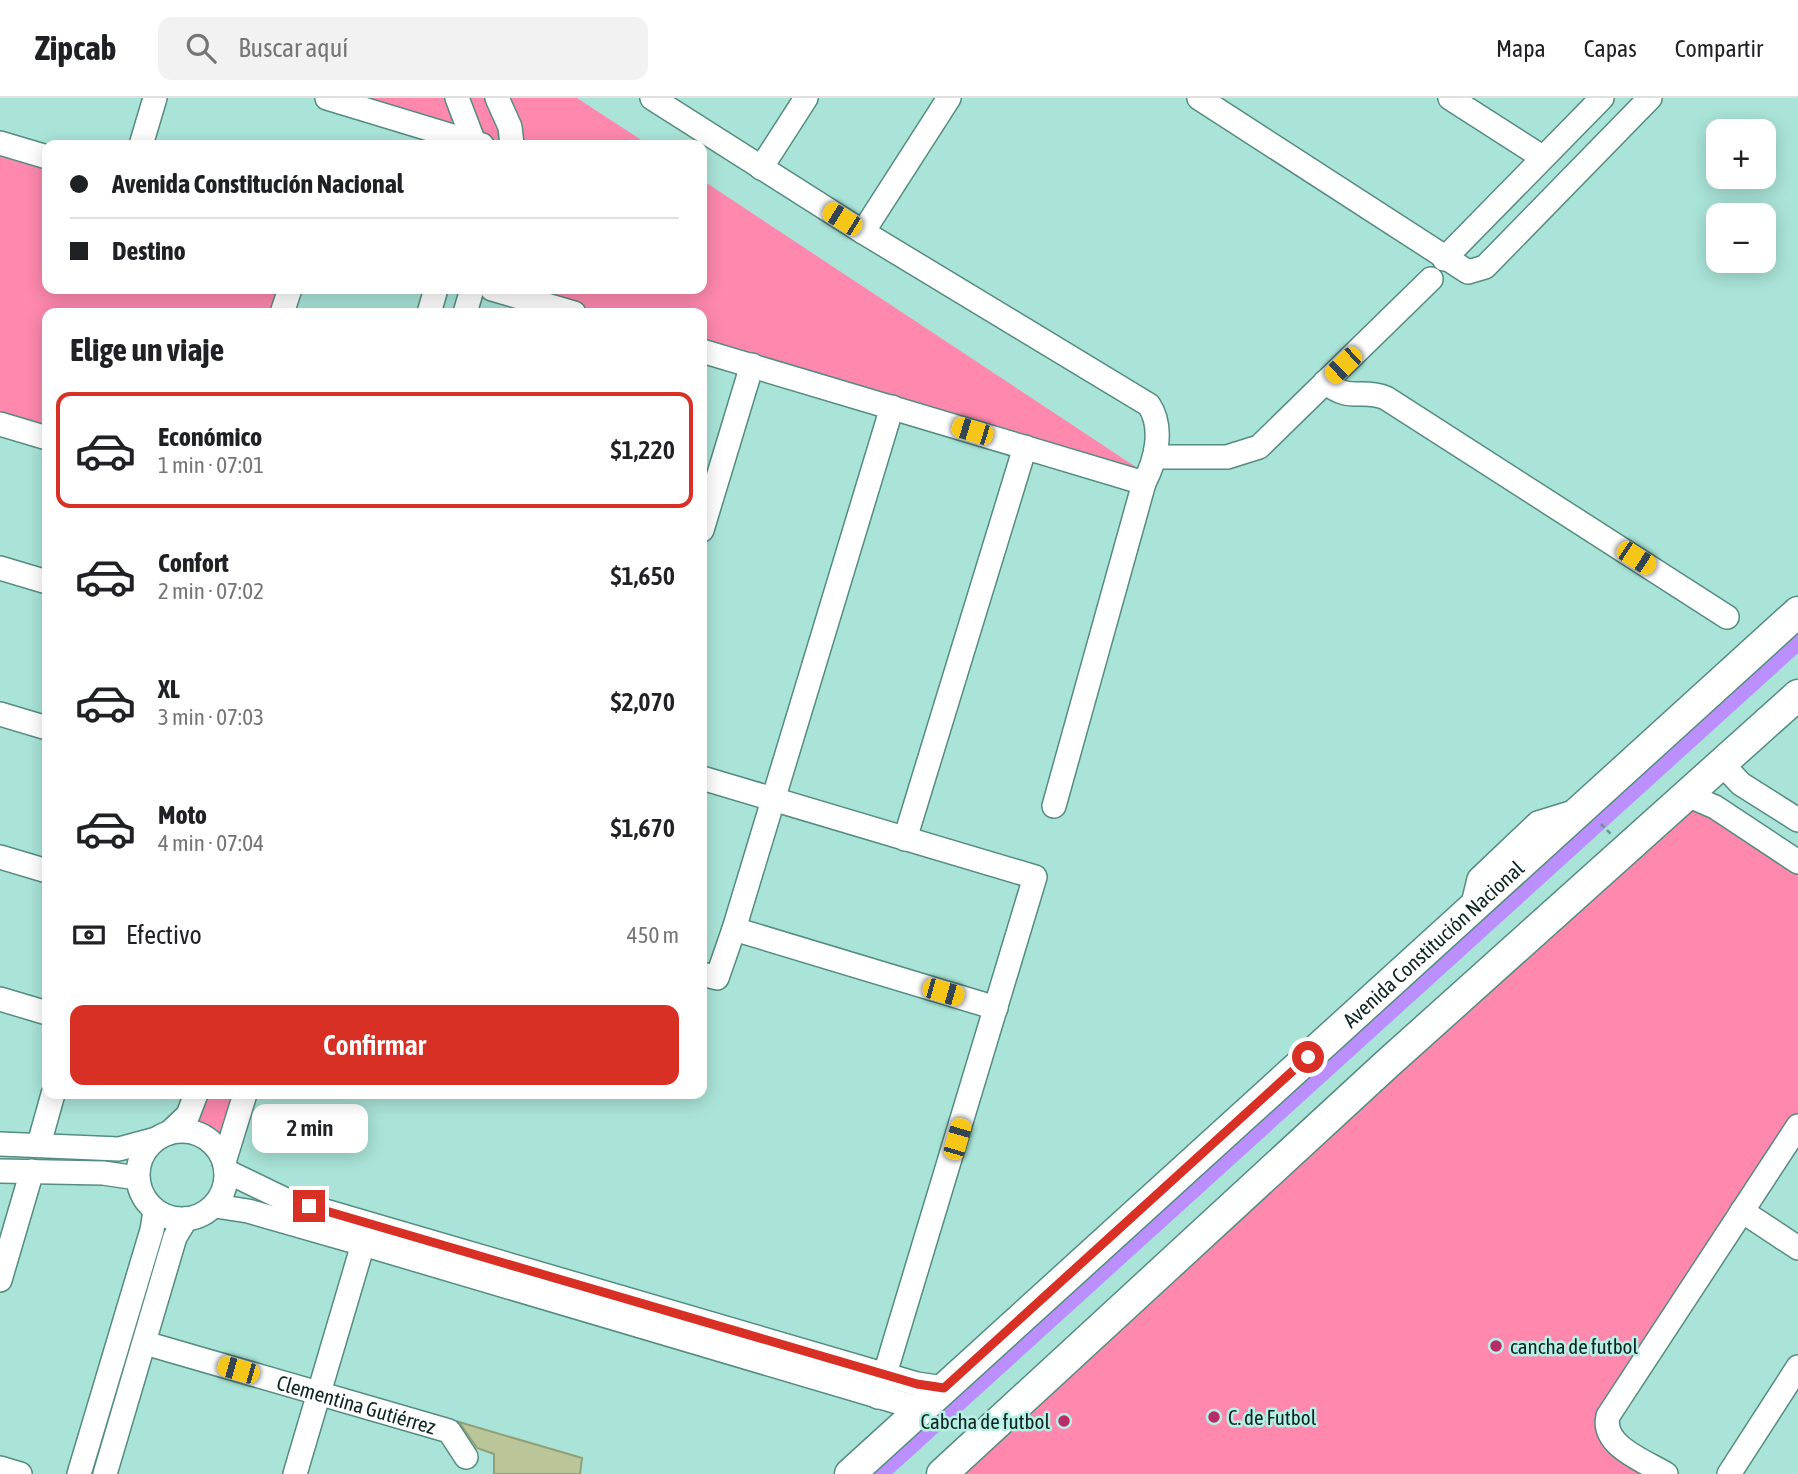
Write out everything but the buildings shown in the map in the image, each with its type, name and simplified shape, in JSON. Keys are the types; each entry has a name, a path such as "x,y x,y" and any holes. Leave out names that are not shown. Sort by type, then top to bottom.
{"main road":[{"name":"Avenida Constitución Nacional","path":"850,1474 1798,612"},
{"path":"942,1474 1398,1055 1798,695"}],"street":[{"path":"142,140 155,98"},
{"path":"327,98 461,140"},
{"path":"457,98 475,140"},
{"path":"497,98 510,127 511,140"},
{"path":"652,98 863,232 1149,405 1157,417 1155,457 1144,483 1054,806"},
{"path":"761,168 806,98"},
{"path":"863,232 949,98"},
{"path":"1199,98 1444,259 1468,272 1485,267 1650,98"},
{"path":"1450,98 1542,157"},
{"path":"1444,259 1602,98"},
{"path":"0,143 42,156"},
{"path":"1155,457 1227,457 1259,447 1431,279"},
{"path":"509,294 557,308"},
{"path":"707,352 1144,483"},
{"path":"707,514 752,365"},
{"path":"1325,382 1336,391 1349,396 1370,394 1385,398 1727,617"},
{"path":"707,975 717,978 734,929 775,800 891,407"},
{"path":"0,424 42,437"},
{"path":"905,839 1025,447"},
{"path":"0,568 42,581"},
{"path":"0,714 42,727"},
{"path":"1722,764 1741,784 1798,820"},
{"path":"707,780 1035,877 878,1397"},
{"path":"1688,795 1715,807 1798,862"},
{"path":"0,857 42,870"},
{"path":"734,929 996,1008"},
{"path":"0,999 42,1012"},
{"path":"39,1144 52,1099"},
{"path":"194,1099 188,1115 162,1136 139,1163 137,1178 140,1191 155,1210 175,1219 203,1214 215,1206 226,1184 225,1166 244,1099"},
{"path":"1666,1474 1612,1440 1607,1429 1608,1416 1798,1126"},
{"path":"0,1144 119,1149 162,1136 197,1134 218,1150 225,1166 284,1199 921,1409"},
{"path":"0,1171 103,1172 137,1178"},
{"path":"0,1280 32,1171"},
{"path":"215,1206 248,1211 363,1244 944,1388"},
{"path":"79,1474 152,1230 155,1210"},
{"path":"1742,1211 1798,1248"},
{"path":"105,1474 175,1237 186,1219"},
{"path":"295,1474 363,1244"},
{"name":"Clementina Gutiérrez","path":"145,1343 449,1431 464,1468"},
{"path":"1729,1474 1798,1367"},
{"path":"0,1468 20,1474"}],"path":[{"path":"1582,808 1627,850"}],"shaded area":[{"path":"325,98 577,98 641,140 458,140"},
{"path":"0,143 42,156 42,294 288,294 284,308 42,308 42,437 0,424"},
{"path":"707,183 1148,475 707,352 707,308 558,308 510,294 707,294"},
{"path":"1687,795 1798,865 1798,1127 1606,1422 1665,1474 942,1474"},
{"path":"192,1099 243,1099 224,1162 209,1140 175,1129"}],"waterway":[{"path":"879,1474 1798,641"}],"place":[{"name":"cancha de futbol","path":"1496,1346"},
{"name":"C. de Futbol","path":"1214,1417"},
{"name":"Cabcha de futbol","path":"1064,1421"}],"route":[{"path":"309,1206 917,1384 944,1388 1308,1057"}]}
